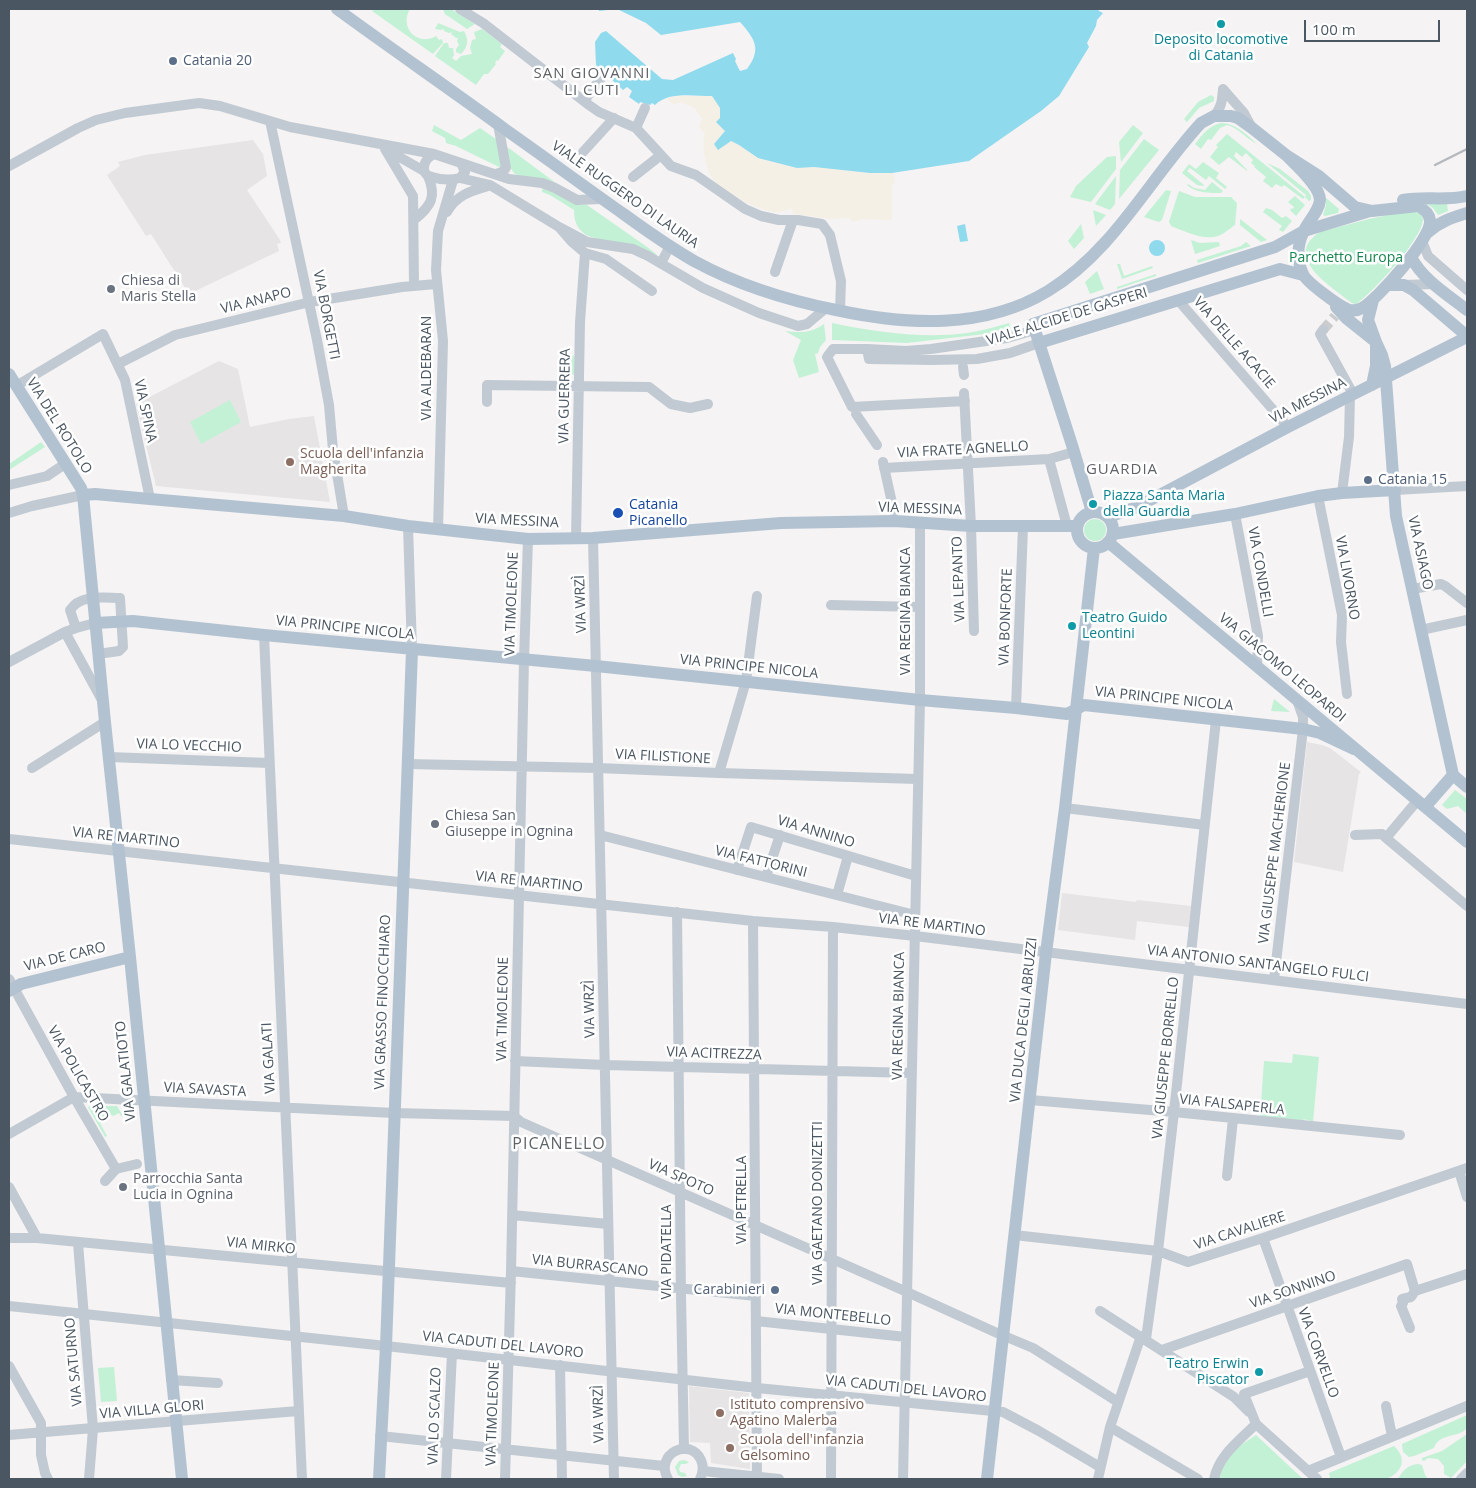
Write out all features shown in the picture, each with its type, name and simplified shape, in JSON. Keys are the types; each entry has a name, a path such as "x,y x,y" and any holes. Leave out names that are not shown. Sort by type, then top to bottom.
{"main road":[{"name":"VIALE RUGGERO DI LAURIA","path":"344,11 601,199 670,246 717,273 778,296 840,311 893,320 920,322 975,318 1034,299 1068,278 1104,244 1201,123 1214,116"},
{"path":"1214,116 1238,118 1286,155 1319,176 1355,207 1372,211 1418,206 1428,214 1430,220 1430,226 1425,237"},
{"path":"1286,155 1313,184 1320,201 1304,231 1298,251 1303,275 1328,297 1352,310 1362,308 1373,300 1411,257 1425,237 1439,223 1467,213"},
{"path":"1372,211 1403,200 1467,196"},
{"name":"VIALE ALCIDE DE GASPERI","path":"1034,327 1275,247 1304,231 1372,211"},
{"path":"1411,257 1415,265 1434,284 1467,310"},
{"name":"VIALE ALCIDE DE GASPERI","path":"1039,343 1280,268 1303,275"},
{"path":"1168,281 1176,300"},
{"path":"1388,284 1408,288 1467,336"},
{"path":"1328,297 1337,313 1376,342 1376,366 1372,385"},
{"name":"VIA ASIAGO","path":"1373,300 1368,320 1382,355 1386,379 1396,516 1452,771"},
{"path":"1034,327 1092,512"},
{"name":"VIA MESSINA","path":"1108,517 1137,507 1288,427 1386,379 1467,336"},
{"name":"VIA DEL ROTOLO","path":"9,374 81,488 83,495"},
{"path":"1110,538 1112,523 1102,513 1092,512 1067,526 1077,533 1079,540 1088,547 1094,548 1102,547 1110,538 1143,529 1235,514 1318,496 1395,490"},
{"name":"VIA MESSINA","path":"83,495 95,494 150,498 344,516 438,530 528,539 593,538 781,523 895,521 971,526 1067,526"},
{"path":"83,495 93,594"},
{"name":"VIA GIACOMO LEOPARDI","path":"1110,538 1133,562 1467,842"},
{"name":"VIA DUCA DEGLI ABRUZZI","path":"989,1478 1014,1235 1094,548"},
{"name":"VIA GALATIOTO","path":"93,594 182,1479"},
{"name":"VIA PRINCIPE NICOLA","path":"95,623 128,621 1067,714 1084,705 1303,729 1320,733 1354,749"},
{"name":"VIA GRASSO FINOCCHIARO","path":"379,1479 386,1346 412,650"},
{"path":"1418,801 1452,771 1467,787"},
{"name":"VIA DE CARO","path":"10,986 130,957"}],"street":[{"path":"460,9 483,23 599,112 636,128 674,168 696,175 745,209 761,216 779,220 822,224 830,234 841,281 840,311"},
{"path":"584,101 601,78"},
{"path":"1214,116 1222,103 1223,89 1244,113 1252,128"},
{"path":"9,166 96,120 125,113 199,103 220,106 290,127 434,154 509,179 542,183 577,200 601,199"},
{"path":"636,128 645,108"},
{"path":"583,152 614,118"},
{"name":"VIA BORGETTI","path":"270,121 310,302 329,405 333,450 344,516"},
{"path":"496,174 506,168 498,124"},
{"path":"371,142 432,177 490,185 587,242 633,250 661,263 702,288 759,313 798,326 807,324 826,308"},
{"path":"385,149 413,196 414,286"},
{"path":"414,220 425,211 431,200 432,188 423,166 427,158 434,154"},
{"path":"633,177 662,155"},
{"name":"VIA ALDEBARAN","path":"438,530 443,341 436,284 438,230 457,179 464,172 461,163"},
{"path":"438,230 445,214 454,201 470,191 490,185"},
{"path":"776,272 793,220"},
{"path":"559,227 585,254 606,259 652,291"},
{"path":"1425,237 1428,256 1467,290"},
{"path":"661,263 670,246"},
{"name":"VIA GUERRERA","path":"576,538 580,322 585,254"},
{"name":"VIA ANAPO","path":"118,364 175,335 310,302 436,284"},
{"path":"1408,288 1434,284"},
{"name":"VIA DELLE ACACIE","path":"1176,300 1288,427"},
{"name":"VIALE ALCIDE DE GASPERI","path":"854,410 827,357 833,349 906,351 931,349 1007,338 1034,327"},
{"path":"1323,330 1320,334 1351,395 1349,437 1342,493"},
{"name":"VIA SPINA","path":"16,386 103,334 125,380 150,498"},
{"name":"VIALE ALCIDE DE GASPERI","path":"867,349 869,359 963,360 1010,353 1039,343"},
{"path":"487,402 487,385 649,387 671,404 690,408 708,404"},
{"name":"VIA LEPANTO","path":"854,410 964,397 974,630"},
{"path":"854,410 881,456 894,512"},
{"name":"VIA FRATE AGNELLO","path":"881,456 967,464 1046,459 1073,449"},
{"path":"1046,459 1067,526"},
{"path":"9,486 47,476 65,464"},
{"path":"1395,490 1467,486"},
{"name":"VIA MESSINA","path":"9,513 83,495"},
{"name":"VIA LIVORNO","path":"1318,496 1342,615 1341,642 1347,694"},
{"name":"VIA CONDELLI","path":"1235,514 1258,636 1258,666"},
{"name":"VIA REGINA BIANCA","path":"903,1479 920,700 920,523"},
{"name":"VIA GRASSO FINOCCHIARO","path":"408,526 412,650"},
{"name":"VIA BONFORTE","path":"1016,708 1023,527"},
{"name":"VIA WRZÌ","path":"593,538 614,1479"},
{"name":"VIA TIMOLEONE","path":"505,1479 528,539"},
{"path":"1412,589 1441,584 1467,603"},
{"path":"98,657 119,651 123,647 128,621 120,598 93,594 80,600 70,610 71,630 104,703"},
{"path":"719,773 746,681 757,596"},
{"path":"831,605 919,607"},
{"path":"1421,630 1467,620"},
{"path":"9,662 71,630 95,623"},
{"name":"VIA GALATI","path":"264,635 302,1479"},
{"name":"VIA GIUSEPPE MACHERIONE","path":"1274,980 1303,729 1303,717 1296,699"},
{"name":"VIA GIUSEPPE BORRELLO","path":"1098,1479 1110,1427 1143,1338 1158,1251 1216,720"},
{"path":"32,768 105,722"},
{"name":"VIA LO VECCHIO","path":"109,757 269,763"},
{"name":"VIA FILISTIONE","path":"408,764 598,768 917,780"},
{"path":"1386,838 1418,801"},
{"path":"1065,808 1205,825"},
{"name":"VIA ANNINO","path":"737,870 751,827 916,876"},
{"path":"1355,834 1382,834 1467,906"},
{"name":"VIA FATTORINI","path":"600,835 916,915"},
{"path":"766,877 780,836"},
{"name":"VIA RE MARTINO","path":"9,839 753,921 915,936 1046,953"},
{"path":"837,895 848,856"},
{"name":"VIA PIDATELLA","path":"677,912 684,1445"},
{"name":"VIA PETRELLA","path":"753,921 757,1478"},
{"name":"VIA GAETANO DONIZETTI","path":"831,1479 833,927"},
{"name":"VIA ANTONIO SANTANGELO FULCI","path":"1046,953 1467,1004"},
{"name":"VIA POLICASTRO","path":"10,986 116,1168"},
{"name":"VIA ACITREZZA","path":"516,1061 912,1073"},
{"path":"9,1134 74,1097"},
{"name":"VIA SAVASTA","path":"74,1097 394,1113 514,1116"},
{"name":"VIA FALSAPERLA","path":"1030,1100 1174,1112 1400,1135"},
{"name":"VIA SPOTO","path":"514,1116 521,1122 606,1160 1033,1348 1118,1402"},
{"path":"1227,1176 1233,1119"},
{"path":"105,1180 116,1168 137,1164"},
{"path":"1463,1170 1467,1197"},
{"name":"VIA CAVALIERE","path":"1014,1235 1158,1251 1188,1262 1463,1170"},
{"path":"9,1188 37,1238"},
{"path":"512,1215 608,1224"},
{"name":"VIA MIRKO","path":"9,1238 37,1238 511,1283"},
{"name":"VIA CORVELLO","path":"1263,1238 1340,1453"},
{"name":"VIA SATURNO","path":"78,1243 93,1429 90,1479"},
{"name":"VIA SONNINO","path":"1162,1350 1407,1264 1415,1291"},
{"name":"VIA BURRASCANO","path":"511,1271 756,1296"},
{"path":"1410,1328 1401,1306 1403,1303 1402,1299 1410,1297 1415,1291 1467,1274"},
{"name":"VIA CADUTI DEL LAVORO","path":"9,1306 452,1353 757,1388 1003,1412 1100,1467"},
{"path":"1100,1310 1234,1398 1317,1479"},
{"name":"VIA MONTEBELLO","path":"756,1321 906,1337"},
{"name":"VIA LO SCALZO","path":"446,1479 452,1353"},
{"path":"560,1365 562,1479"},
{"path":"9,1366 41,1423 41,1455 48,1479"},
{"path":"1254,1419 1244,1394 1310,1371"},
{"path":"172,1380 218,1383"},
{"path":"1386,1406 1392,1436"},
{"path":"1308,1471 1340,1453 1392,1436 1467,1406"},
{"name":"VIA VILLA GLORI","path":"9,1435 298,1411"},
{"path":"1214,1479 1224,1455 1254,1419"},
{"path":"1110,1427 1198,1479"},
{"path":"380,1436 661,1465"},
{"path":"661,1465 673,1452 684,1445 697,1454 702,1462 705,1474 779,1479"},
{"path":"661,1465 668,1479"},
{"path":"1461,1479 1467,1473"}],"shaded area":[{"path":"253,140 263,154 267,176 247,190 280,240 281,243 277,244 279,251 189,294 151,234 146,236 107,175 120,166 118,162 145,155"},
{"path":"219,361 238,369 250,427 314,416 330,502 156,486 136,404"},
{"path":"1307,742 1330,748 1361,772 1359,774 1343,872 1294,862"},
{"path":"1062,893 1136,902 1137,900 1191,906 1189,927 1137,921 1135,940 1058,930"},
{"name":"Istituto comprensivo Agatino Malerba","path":"689,1386 749,1393 750,1469 711,1463 710,1443 690,1442"}],"green space":[{"path":"374,9 410,9 407,22 408,28 412,33 422,39 436,36 439,40 442,39 443,43 433,54 372,11"},
{"path":"443,9 451,9 475,24 467,29 445,14"},
{"path":"438,23 460,32 464,31 467,43 461,54 456,52 459,45 458,38 451,34 452,32 444,31 443,28 442,30 435,29"},
{"path":"482,29 502,44 500,47 505,51 488,74 484,74 476,85 435,56 444,43 448,43 449,48 453,48 454,55 452,58 456,61 461,56 472,54 470,48 472,40 476,39 474,32"},
{"path":"1211,95 1214,97 1214,101 1199,108 1187,122 1184,119 1198,102"},
{"path":"1222,123 1237,128 1257,144 1227,125 1220,128 1211,140 1208,139 1201,149 1195,144 1210,128"},
{"path":"434,125 461,140 480,128 496,139 504,166 501,168 446,143 445,138 432,131"},
{"path":"1133,125 1143,133 1121,162 1119,142"},
{"path":"1227,134 1305,197 1303,199 1284,185 1282,187 1276,184 1272,188 1263,181 1266,177 1254,167 1251,163 1253,160 1246,153 1242,157 1236,152 1234,156 1247,171 1229,157 1219,165 1210,157 1218,147 1216,145"},
{"path":"1144,139 1159,150 1119,199 1120,170"},
{"path":"505,146 576,198 515,174 508,161"},
{"path":"1116,156 1116,169 1091,202 1070,197 1076,186 1107,157"},
{"path":"1203,162 1219,173 1216,178 1227,187 1225,189 1209,176 1206,180 1190,168 1187,171 1203,186 1197,185 1182,173 1189,164 1196,169"},
{"path":"1267,163 1280,169 1308,191 1311,200 1309,201 1305,197 1306,195"},
{"path":"1116,176 1115,204 1110,210 1095,204"},
{"path":"1212,182 1223,191 1221,193 1194,190 1187,185 1205,190"},
{"path":"544,188 577,204 587,205 657,255 588,236 577,226 574,210 542,192"},
{"path":"1166,190 1171,191 1162,220 1159,222 1144,217"},
{"path":"1179,191 1195,197 1231,197 1237,203 1235,225 1222,234 1212,237 1194,235 1171,226 1169,222"},
{"path":"1295,196 1305,205 1296,216 1290,210 1294,207 1288,202"},
{"path":"1325,197 1339,209 1338,213 1323,215 1326,205"},
{"path":"1427,204 1447,204 1448,211 1438,215"},
{"path":"1266,208 1282,218 1286,216 1292,221 1283,232 1279,230 1282,226 1263,212"},
{"path":"1093,210 1106,215 1096,226"},
{"name":"Parchetto Europa","path":"1403,212 1416,212 1422,216 1422,223 1418,234 1387,275 1357,304 1352,303 1333,289 1314,271 1308,261 1306,251 1309,242 1320,232"},
{"path":"1240,219 1267,240 1261,242 1240,225"},
{"path":"1081,224 1084,238 1074,249 1068,241"},
{"path":"1191,240 1200,243 1219,242 1220,246 1195,254"},
{"path":"1246,242 1251,246 1198,263 1197,260 1241,246"},
{"path":"1117,264 1120,264 1124,276 1152,266 1153,268 1122,279"},
{"path":"1097,271 1104,289 1090,294 1085,282"},
{"path":"1156,274 1156,276 1117,289 1117,287"},
{"path":"832,323 882,332 916,335 967,333 1009,323 1011,331 907,343 832,340"},
{"path":"824,324 826,340 818,353 815,354 819,372 799,378 793,360 801,340 785,331 805,332"},
{"path":"574,355 575,373 573,375 563,362"},
{"path":"230,400 241,422 201,444 190,422"},
{"path":"41,442 45,447 9,470 9,464"},
{"path":"1095,519 1103,522 1106,530 1103,538 1095,541 1087,538 1084,530 1087,522"},
{"path":"1274,699 1290,712 1271,711"},
{"path":"1455,790 1467,799 1467,814 1458,806 1447,809 1442,805"},
{"path":"1293,1054 1319,1057 1313,1122 1305,1119 1300,1121 1260,1117 1264,1061 1292,1063"},
{"path":"117,1106 123,1116 119,1113 112,1115 100,1123 107,1136 105,1137 88,1107"},
{"path":"114,1367 117,1401 101,1402 98,1368"},
{"path":"1467,1415 1467,1428 1462,1432 1441,1439 1434,1448 1414,1456 1409,1457 1403,1452 1402,1444"},
{"path":"1467,1434 1467,1461 1451,1478 1444,1474 1444,1466 1438,1459 1428,1458 1424,1461 1422,1460 1422,1458 1442,1451"},
{"path":"1256,1435 1303,1479 1218,1479 1221,1467 1235,1449"},
{"path":"1394,1446 1402,1461 1399,1469 1392,1476 1376,1480 1330,1479 1329,1473"},
{"path":"679,1461 689,1462 681,1464 680,1472 685,1473 687,1476 682,1477 678,1475 675,1467"},
{"path":"1418,1464 1422,1465 1428,1479 1398,1479 1406,1469"}],"sand":[{"path":"712,96 720,107 720,118 725,131 714,144 731,141 758,158 797,168 814,167 870,173 892,173 895,184 892,185 892,220 862,219 853,222 849,218 832,219 793,214 792,208 780,212 770,211 761,209 730,193 714,181 710,175 704,149 705,134 699,127 702,119 693,107 680,102 674,105 666,98"}],"water":[{"path":"599,9 617,9 599,11"},
{"path":"617,9 1098,9 1103,13 1097,20 1087,43 1089,47 1059,96 1041,111 969,161 892,173 870,173 814,167 797,168 758,158 731,141 718,150 714,144 725,131 716,122 720,118 720,108 712,96 674,96 655,105 640,102 639,104 629,97 632,91 627,87 623,90 596,65 595,42 601,33 606,31 662,79 673,80 733,53 740,71 747,69 754,56 755,44 750,34 740,22 661,35 646,23"},
{"path":"965,224 968,241 960,242 957,226"},
{"path":"1157,240 1165,248 1157,256 1149,248"}],"tunnel":[{"path":"1323,330 1335,316"}],"railway":[{"path":"1435,165 1467,149"}],"place":[{"name":"Deposito locomotive di Catania","path":"1221,24"},
{"name":"Catania 20","path":"173,61"},
{"name":"Chiesa di Maris Stella","path":"111,289"},
{"name":"Scuola dell'infanzia Magherita","path":"290,462"},
{"name":"Catania 15","path":"1368,480"},
{"name":"Piazza Santa Maria della Guardia","path":"1093,504"},
{"name":"Catania Picanello","path":"618,513"},
{"name":"Teatro Guido Leontini","path":"1072,626"},
{"name":"Chiesa San Giuseppe in Ognina","path":"435,824"},
{"name":"Parrocchia Santa Lucia in Ognina","path":"123,1187"},
{"name":"Carabinieri","path":"775,1290"},
{"name":"Teatro Erwin Piscator","path":"1259,1372"},
{"name":"Istituto comprensivo Agatino Malerba","path":"720,1413"},
{"name":"Scuola dell'infanzia Gelsomino","path":"730,1448"}],"district":[{"name":"SAN GIOVANNI LI CUTI","path":"592,82"},
{"name":"GUARDIA","path":"1122,470"},
{"name":"PICANELLO","path":"559,1144"}]}
